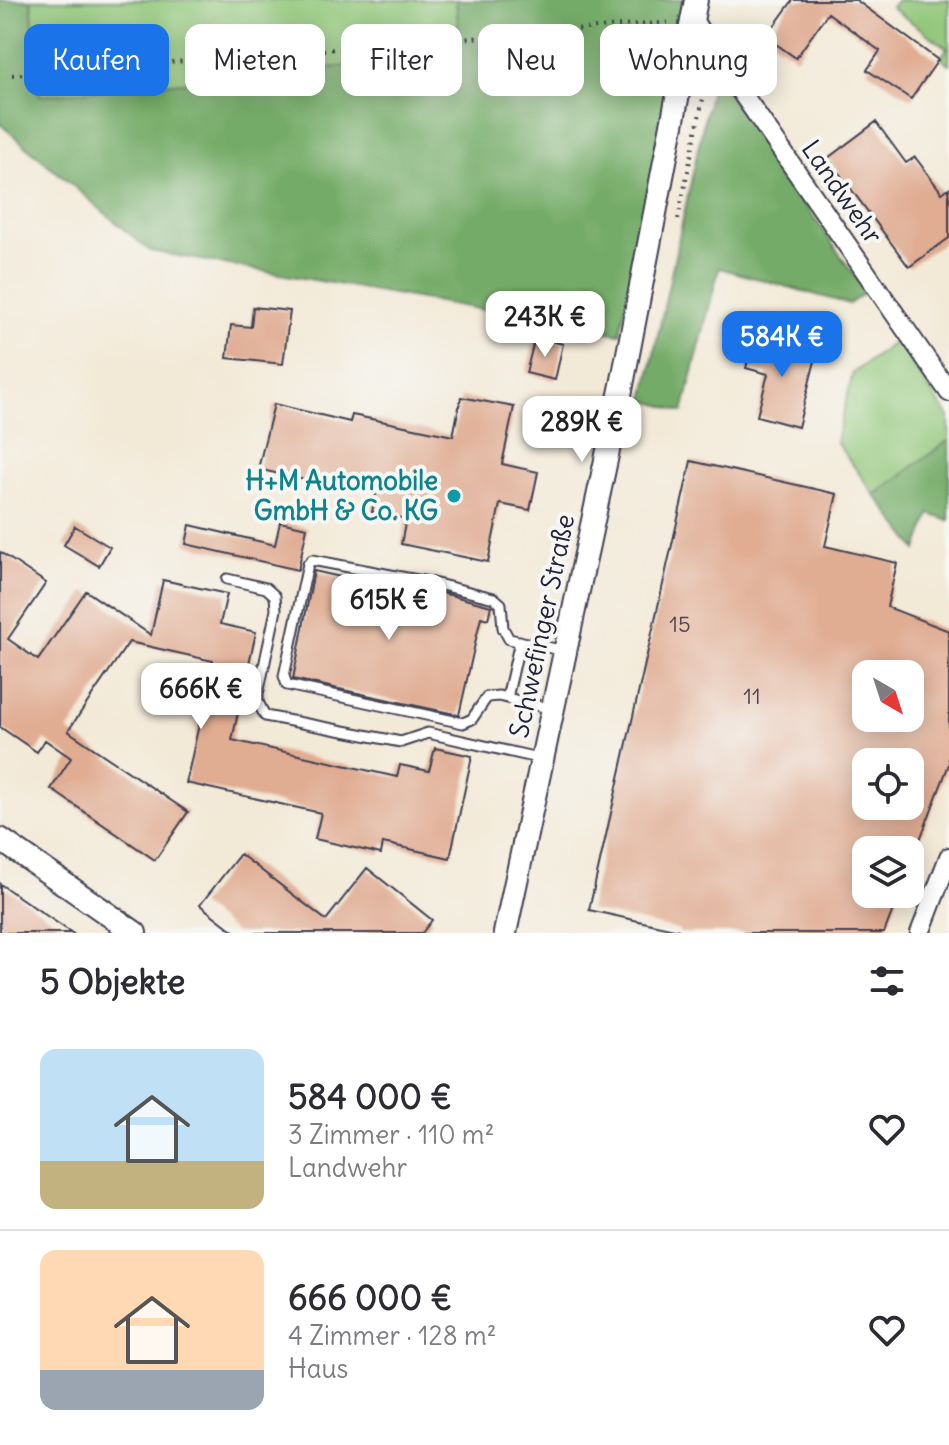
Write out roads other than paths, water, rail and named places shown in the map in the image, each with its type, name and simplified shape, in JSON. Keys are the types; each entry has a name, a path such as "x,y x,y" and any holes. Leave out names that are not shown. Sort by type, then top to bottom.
{"street":[{"name":"Landwehr","path":"695,10 712,50 949,392"},
{"name":"Schwefinger Straße","path":"505,933 622,385 695,10"},
{"path":"0,839 135,933"},
{"path":"920,933 949,857"}],"lane":[{"path":"553,709 507,698 487,697 472,719 463,723 287,685 284,676 308,564 312,560 494,598 501,604 503,628 509,639 565,651"},
{"path":"227,579 266,588 275,596 276,610 258,694 258,702 265,716 401,742 428,733 542,759"},
{"path":"507,698 520,641"}],"place":[{"name":"H+M Automobile GmbH & Co. KG","path":"454,496"}]}
